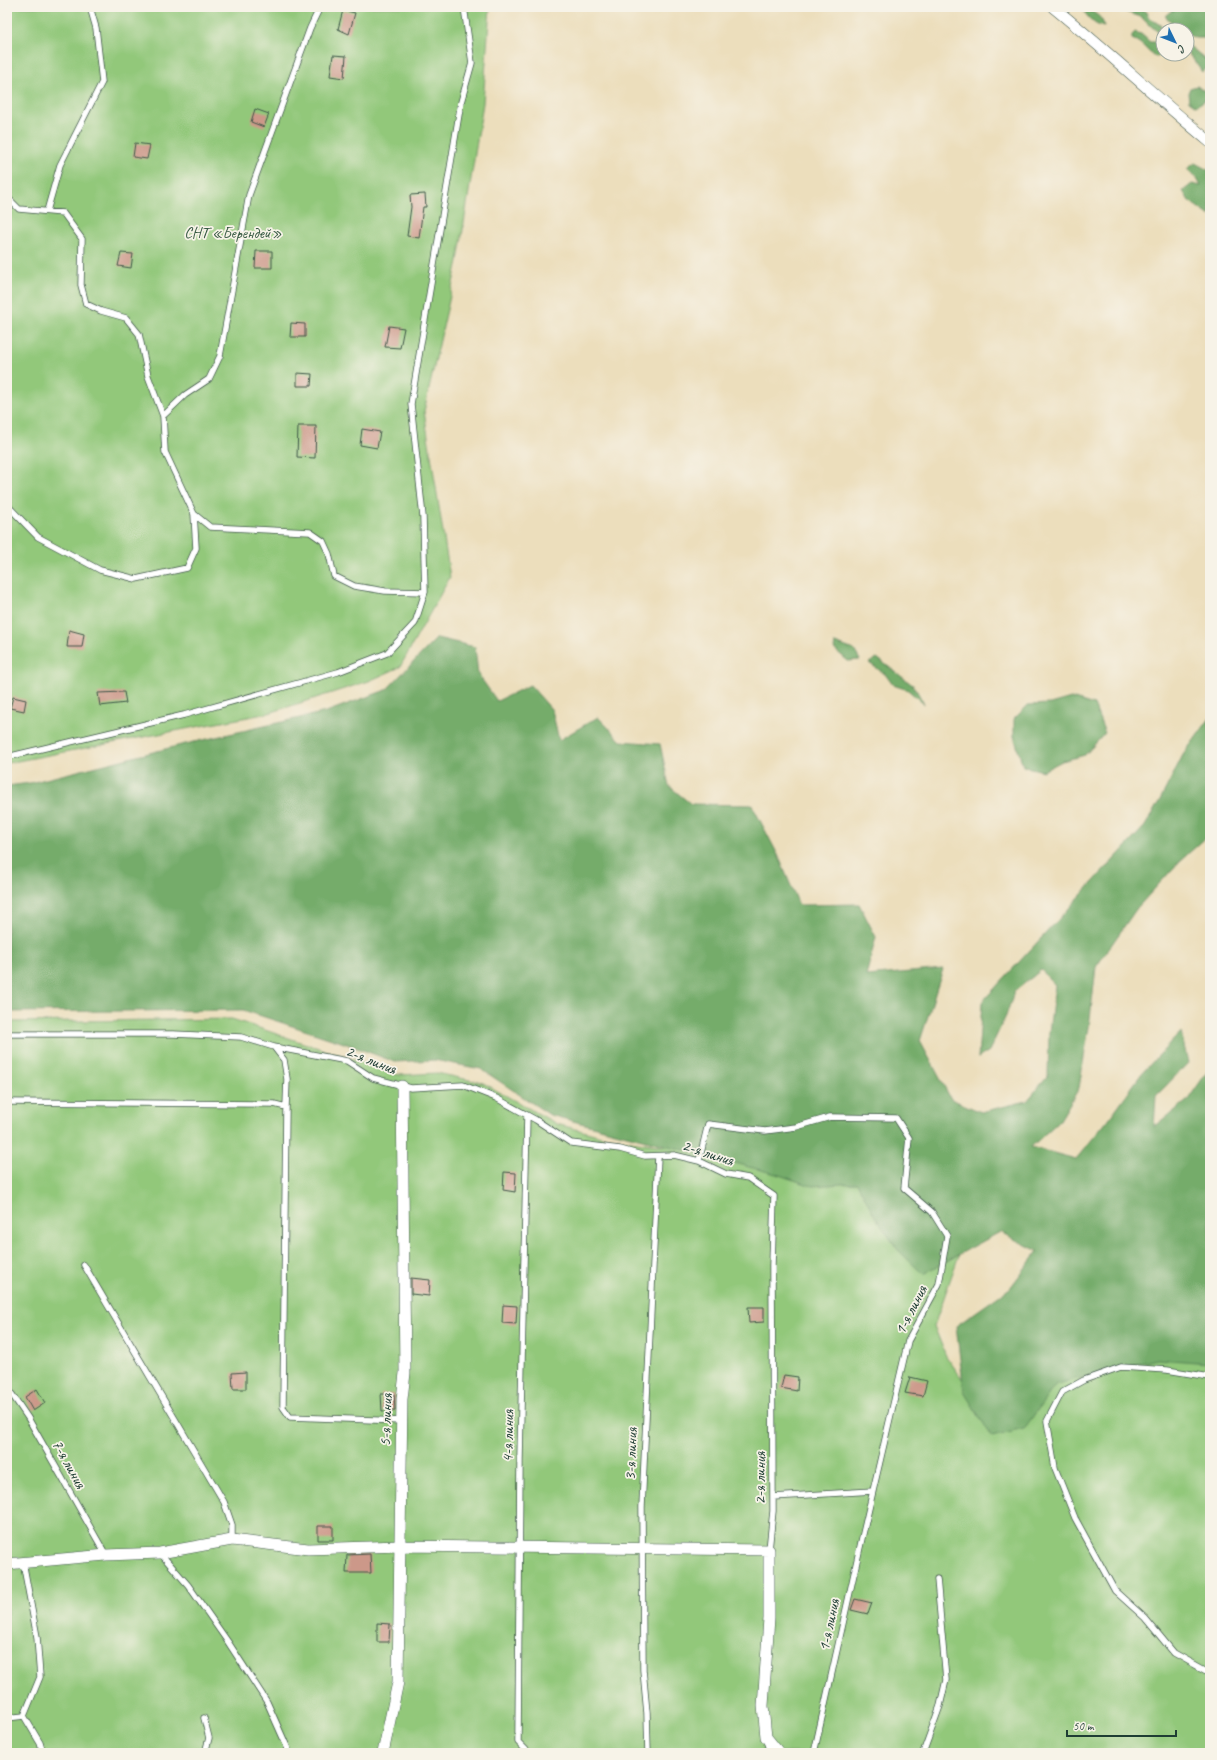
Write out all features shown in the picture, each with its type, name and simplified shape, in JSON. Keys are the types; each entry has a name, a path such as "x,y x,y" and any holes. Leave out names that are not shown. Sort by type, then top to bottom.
{"street":[{"path":"1053,7 1101,46 1162,103 1210,142"},
{"name":"5-я линия","path":"383,1753 398,1682 402,1421 405,1349 402,1086"},
{"path":"7,1564 106,1555 160,1553 232,1540 308,1548 400,1546 769,1550 769,1618 764,1706 766,1737 779,1753"}],"lane":[{"path":"47,211 60,165 102,82 96,28 90,7"},
{"path":"163,416 185,395 209,379 220,356 248,195 310,28 320,7"},
{"path":"7,757 184,715 338,672 387,653 415,623 425,592 423,517 411,404 461,102 472,63 464,7"},
{"path":"7,144 7,168"},
{"path":"7,197 19,209 63,213 82,239 81,285 86,304 101,311 126,318 138,334 148,376 163,416 165,452 194,514 196,548 187,568 136,579 100,570 38,538 7,505"},
{"path":"194,514 210,527 310,532 324,540 334,576 354,586 385,591 425,592"},
{"name":"2-я линия","path":"7,1034 173,1034 241,1037 274,1047 347,1061 373,1078 411,1088 463,1085 496,1098 526,1114 571,1143 620,1149 645,1156 674,1155 699,1161 726,1174 748,1178 774,1196 772,1265 773,1497 769,1550"},
{"path":"274,1047 284,1060 287,1079 283,1407 290,1417 402,1421"},
{"path":"7,1102 274,1104 286,1107"},
{"name":"4-я линия","path":"526,1114 518,1742 530,1753"},
{"name":"1-я линия","path":"699,1161 708,1124 765,1130 796,1127 830,1117 896,1118 909,1138 904,1188 932,1212 947,1236 938,1284 908,1341 814,1753"},
{"name":"3-я линия","path":"648,1753 647,1713 643,1670 642,1507 658,1156"},
{"path":"84,1265 224,1502 232,1525 232,1540"},
{"path":"1210,1377 1167,1370 1121,1367 1084,1380 1062,1392 1047,1421 1055,1468 1075,1518 1115,1591 1145,1618 1174,1653 1210,1673"},
{"name":"7-я линия","path":"7,1387 28,1418 106,1555"},
{"path":"773,1497 873,1491"},
{"path":"160,1553 188,1585 228,1642 267,1702 288,1750 287,1753"},
{"path":"23,1562 37,1637 40,1677 24,1716"},
{"path":"923,1753 940,1706 946,1680 937,1579"},
{"path":"7,1718 24,1716"},
{"path":"24,1716 40,1743 43,1753"},
{"path":"204,1718 209,1738 205,1753"},
{"path":"766,1737 770,1753"}],"green space":[{"name":"СНТ «Берендей»","path":"7,7 490,7 483,103 458,261 424,411 450,577 400,667 369,681 269,713 7,763"},
{"path":"1125,7 1138,7 1146,12 1148,17 1156,22 1155,29 1141,17 1126,12"},
{"path":"1182,7 1210,7 1210,38 1195,38 1195,22 1171,22 1165,16 1171,11"},
{"path":"1085,8 1100,17 1104,27 1091,20 1085,13"},
{"path":"1135,32 1141,34 1150,42 1155,42 1155,56 1140,43 1132,39 1132,35"},
{"path":"1195,51 1210,63 1210,71 1206,69 1202,72 1195,62"},
{"path":"1197,86 1206,92 1207,99 1196,106 1189,101 1188,93 1190,88"},
{"path":"1195,163 1210,171 1210,216 1189,201 1183,191 1192,184 1201,186 1196,177 1187,169"},
{"path":"437,638 475,647 478,674 497,701 530,685 552,710 559,740 598,717 621,741 660,744 669,786 691,804 752,805 778,855 799,905 859,904 876,937 866,976 943,969 920,1041 951,1099 981,1112 1027,1101 1048,1076 1049,1032 1055,985 1041,970 1014,992 1006,1016 989,1051 978,1058 982,1002 1145,826 1183,755 1210,718 1210,834 1180,861 1137,908 1096,967 1089,1027 1079,1088 1060,1120 1031,1147 1076,1159 1108,1120 1142,1073 1181,1032 1188,1063 1156,1096 1154,1127 1187,1101 1207,1072 1210,1073 1210,1363 1157,1359 1056,1384 1024,1429 992,1437 964,1392 956,1326 1010,1288 1038,1251 1000,1232 923,1274 898,1250 876,1218 857,1183 812,1186 776,1174 550,1115 481,1069 434,1060 395,1062 344,1043 243,1010 7,1012 7,786 30,783 181,745 326,712 386,690"},
{"path":"835,643 854,650 860,660 848,661 834,649"},
{"path":"877,658 914,686 924,704 908,690 893,685 885,674 869,663"},
{"path":"1071,698 1094,705 1105,733 1085,755 1062,761 1043,771 1023,766 1014,736 1014,719 1028,705 1050,704"},
{"path":"232,1019 399,1075 437,1073 483,1083 557,1124 605,1137 663,1146 697,1115 766,1118 960,1252 934,1326 946,1356 973,1394 1055,1366 1130,1344 1210,1363 1210,1753 7,1753 7,1022"}],"building":[{"path":"343,10 355,13 349,34 338,29"},
{"path":"333,55 346,56 344,78 330,76"},
{"path":"255,109 269,114 264,127 251,122"},
{"path":"135,143 150,145 147,159 133,157"},
{"path":"425,194 426,207 423,207 419,238 407,236 411,207 410,195"},
{"path":"256,251 272,251 272,268 255,268"},
{"path":"121,253 133,254 131,268 118,266"},
{"path":"291,323 305,324 305,337 290,337"},
{"path":"389,326 404,328 400,348 385,347"},
{"path":"297,373 312,374 311,386 297,386"},
{"path":"298,426 316,426 315,458 297,457"},
{"path":"362,429 380,432 377,448 360,445"},
{"path":"69,630 84,634 82,647 67,647"},
{"path":"124,692 126,703 100,706 98,693"},
{"path":"13,697 26,700 24,711 10,708"},
{"path":"504,1172 516,1173 515,1192 503,1190"},
{"path":"411,1278 430,1280 429,1296 411,1294"},
{"path":"503,1305 517,1306 516,1324 502,1323"},
{"path":"748,1307 764,1307 764,1322 749,1323"},
{"path":"246,1372 246,1389 233,1389 232,1373"},
{"path":"784,1375 798,1377 797,1391 781,1388"},
{"path":"910,1377 927,1381 923,1396 905,1393"},
{"path":"37,1389 45,1403 33,1411 25,1397"},
{"path":"381,1394 394,1394 395,1410 382,1411"},
{"path":"318,1526 333,1526 333,1540 318,1540"},
{"path":"370,1554 371,1573 346,1573 347,1555"},
{"path":"855,1599 872,1603 868,1614 851,1610"},
{"path":"377,1623 390,1624 389,1642 377,1642"}]}
